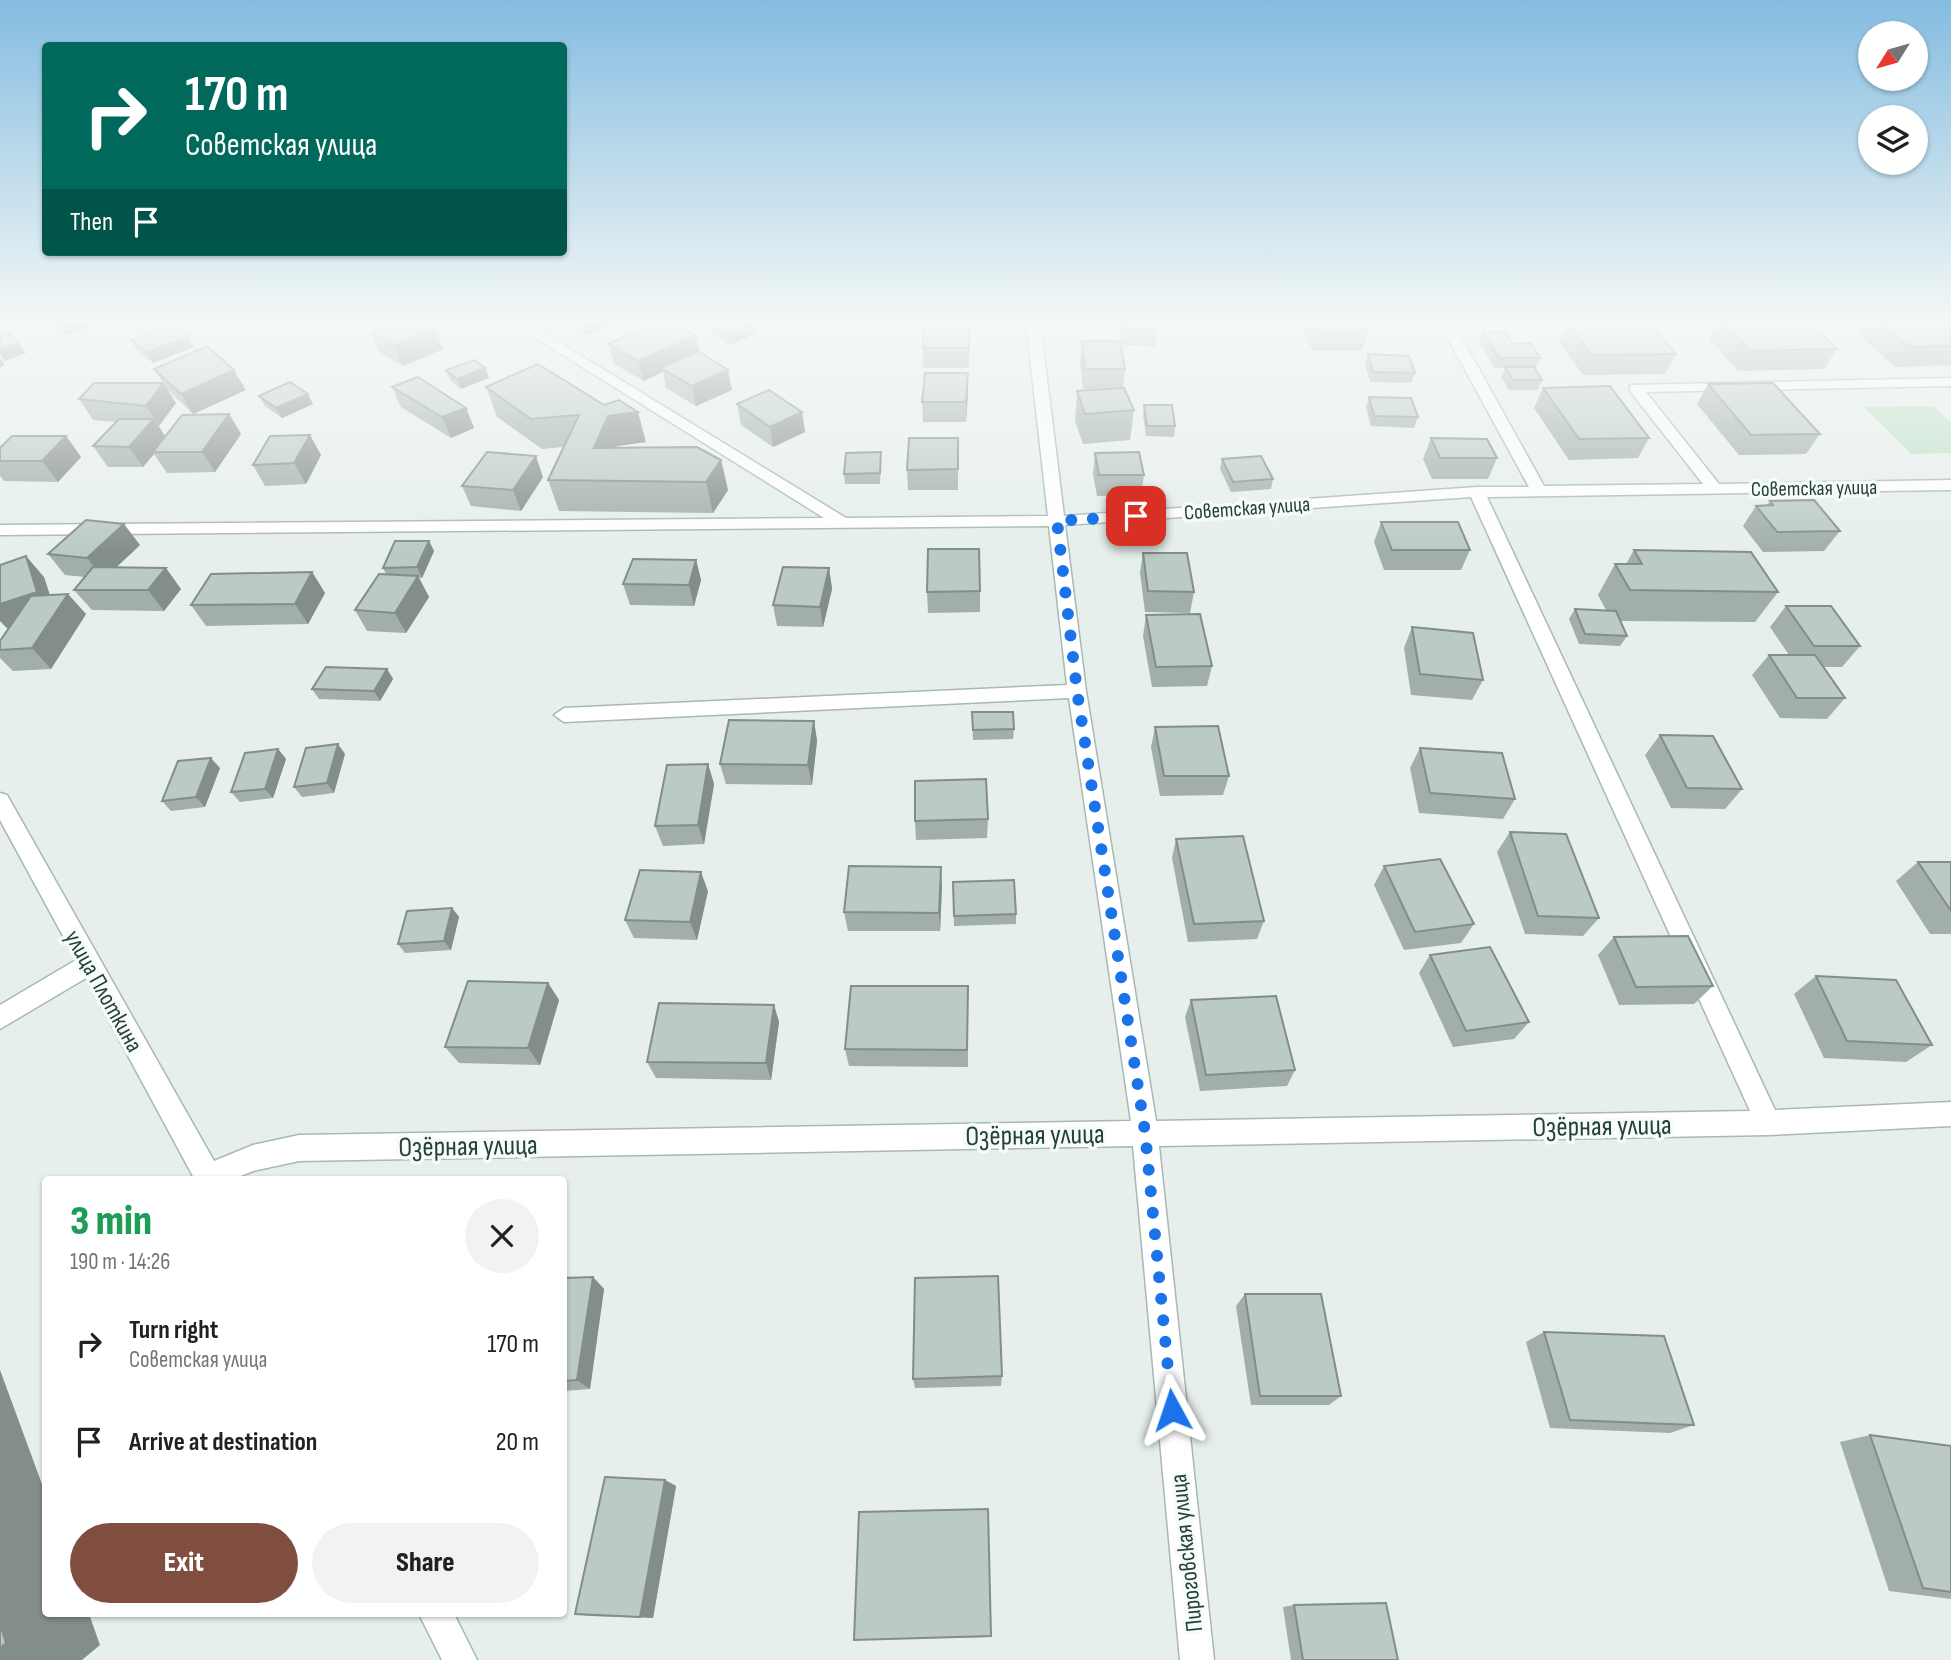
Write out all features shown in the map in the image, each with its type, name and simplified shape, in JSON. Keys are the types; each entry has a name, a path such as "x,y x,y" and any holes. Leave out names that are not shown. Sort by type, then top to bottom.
{"street":[{"path":"643,399 845,524"},
{"name":"Пироговская улица","path":"1043,399 1077,691 1145,1132 1197,1660"},
{"path":"1489,399 1539,491"},
{"path":"1645,399 1716,490"},
{"name":"Советская улица","path":"0,530 1057,521 1477,492 1951,485"},
{"path":"1477,492 1768,1123"},
{"path":"564,715 1077,691"},
{"name":"улица Плоткина","path":"0,801 208,1176"},
{"path":"0,1018 89,964"},
{"name":"Озёрная улица","path":"213,1176 253,1158 299,1148 1768,1123 1951,1114"},
{"path":"438,1617 460,1660"}],"green space":[{"path":"1933,406 1951,422 1951,453 1911,454 1864,407"}],"building":[{"path":"83,399 151,399 146,406"},
{"path":"264,399 296,399 276,408"},
{"path":"413,399 453,399 466,408 442,417"},
{"path":"504,399 595,399 604,405 619,400 638,412 608,416 594,448 697,447 721,460 706,482 548,480 579,415 531,419"},
{"path":"747,399 783,399 802,412 770,427 737,404"},
{"path":"922,399 966,399 966,402 922,402"},
{"path":"1080,399 1129,399 1134,410 1085,414"},
{"path":"1370,399 1412,399 1418,417 1374,416"},
{"path":"1551,399 1620,399 1649,438 1579,439"},
{"path":"1721,399 1788,399 1820,434 1751,435"},
{"path":"1144,405 1172,405 1175,426 1147,426"},
{"path":"229,414 202,452 153,452 182,415"},
{"path":"119,419 154,419 129,447 93,446"},
{"path":"310,435 294,463 253,465 270,436"},
{"path":"12,436 66,436 42,461 0,461 0,448"},
{"path":"909,438 958,438 958,469 907,470"},
{"path":"1431,438 1487,439 1497,458 1440,458"},
{"path":"487,452 536,456 513,490 462,486"},
{"path":"881,452 880,473 844,474 846,453"},
{"path":"1139,452 1144,475 1099,475 1095,453"},
{"path":"1261,456 1273,479 1233,482 1222,459"},
{"path":"1814,500 1840,531 1777,532 1756,506 1773,505 1770,501"},
{"path":"86,520 124,524 87,558 48,554"},
{"path":"1381,522 1458,522 1470,550 1392,550"},
{"path":"395,541 429,541 417,567 383,568"},
{"path":"928,549 979,549 980,591 927,592"},
{"path":"1634,550 1751,552 1778,592 1630,590 1615,564 1642,564"},
{"path":"1143,553 1187,553 1194,592 1148,591"},
{"path":"26,556 37,592 0,604 0,565"},
{"path":"633,559 696,560 689,585 623,584"},
{"path":"93,567 166,568 148,590 74,590"},
{"path":"783,567 829,568 820,607 773,605"},
{"path":"312,572 295,604 191,605 211,574"},
{"path":"379,574 418,576 395,613 355,610"},
{"path":"68,594 32,648 0,650 0,641 31,596"},
{"path":"1786,606 1831,606 1860,646 1814,646"},
{"path":"1575,609 1616,611 1627,636 1585,634"},
{"path":"1200,614 1212,666 1156,667 1146,615"},
{"path":"1412,627 1473,633 1483,680 1420,674"},
{"path":"1769,655 1815,655 1845,698 1797,698"},
{"path":"326,667 387,669 374,691 312,689"},
{"path":"972,712 1013,712 1014,729 973,730"},
{"path":"729,720 814,721 808,765 720,764"},
{"path":"1218,726 1229,776 1164,776 1155,727"},
{"path":"1660,735 1713,736 1742,789 1687,788"},
{"path":"338,744 327,783 294,787 306,748"},
{"path":"1420,748 1502,753 1515,799 1430,793"},
{"path":"278,749 265,789 231,792 245,753"},
{"path":"211,758 196,797 162,801 178,761"},
{"path":"708,764 698,825 655,826 667,765"},
{"path":"986,779 988,819 915,821 915,781"},
{"path":"1510,832 1566,834 1599,918 1538,916"},
{"path":"1243,836 1264,921 1194,924 1176,839"},
{"path":"1440,859 1474,924 1415,932 1384,866"},
{"path":"1918,862 1951,862 1951,911"},
{"path":"849,866 941,867 939,913 844,912"},
{"path":"640,870 701,872 690,922 625,920"},
{"path":"1014,880 1016,914 954,916 953,882"},
{"path":"452,908 444,941 398,944 407,911"},
{"path":"1688,936 1713,986 1636,987 1614,937"},
{"path":"1490,947 1529,1022 1466,1031 1430,955"},
{"path":"1816,976 1896,980 1932,1045 1847,1041"},
{"path":"468,981 548,983 528,1048 445,1047"},
{"path":"851,986 968,986 967,1050 845,1049"},
{"path":"1276,996 1295,1070 1206,1075 1191,1000"},
{"path":"659,1003 774,1005 766,1063 647,1062"},
{"path":"998,1276 1002,1376 913,1379 915,1278"},
{"path":"593,1277 577,1380 567,1381 567,1278"},
{"path":"1245,1294 1321,1294 1341,1396 1260,1396"},
{"path":"1544,1332 1664,1336 1694,1425 1570,1420"},
{"path":"1870,1435 1951,1446 1951,1592 1923,1588"},
{"path":"605,1477 665,1480 640,1617 575,1614"},
{"path":"988,1509 991,1636 854,1640 859,1512"},
{"path":"1386,1603 1398,1660 1303,1660 1294,1605"},
{"path":"0,1624 6,1643 0,1648"}],"route":[{"path":"1136,516 1057,521 1077,691 1145,1132 1172,1410"}]}
